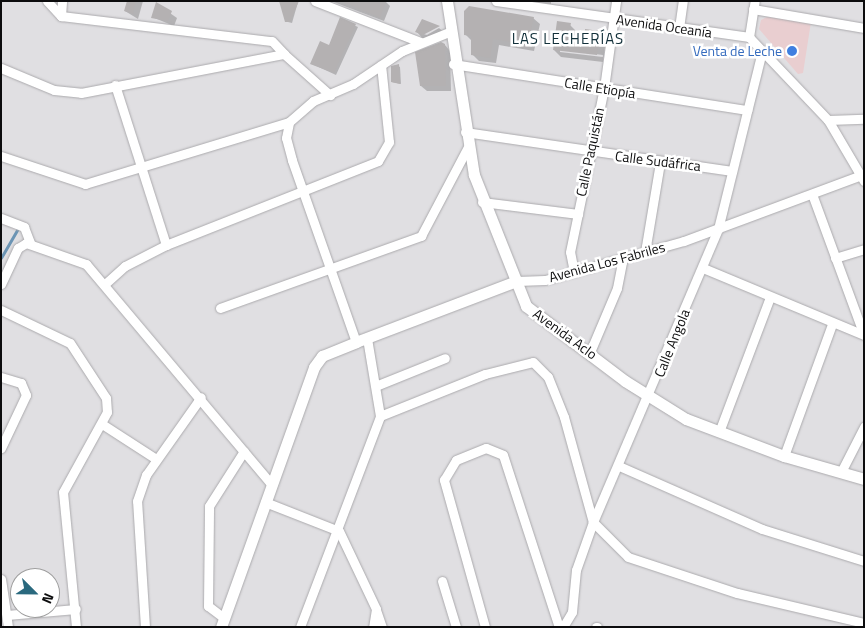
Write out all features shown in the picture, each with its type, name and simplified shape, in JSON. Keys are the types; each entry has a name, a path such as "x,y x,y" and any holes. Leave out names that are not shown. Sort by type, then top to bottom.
{"street":[{"path":"47,1 60,16 272,41 330,95"},
{"path":"60,16 62,1"},
{"path":"315,1 420,42"},
{"name":"Avenida Aclo","path":"447,1 453,64 468,147 482,202 526,306 650,397 718,432 784,456 864,479"},
{"name":"Avenida Oceanía","path":"496,1 544,5 613,18 749,37"},
{"name":"Calle Paquistán","path":"574,272 570,252 604,88 616,1"},
{"path":"679,28 683,1"},
{"path":"862,177 828,120 749,37 754,5 864,28"},
{"path":"1,156 85,184 143,168 289,122 313,101 330,95 420,42 449,32"},
{"name":"Calle Angola","path":"561,627 572,612 576,570 594,522 650,397 718,229 762,51"},
{"path":"1,68 67,93 284,54"},
{"name":"Calle Etiopía","path":"453,64 747,110"},
{"path":"106,283 125,266 166,245 303,194 383,155 389,142 381,65"},
{"path":"115,85 166,245"},
{"path":"828,120 864,119"},
{"path":"289,122 286,138 303,194 330,268 362,340 378,385 380,416 339,531 300,627"},
{"path":"274,127 286,138"},
{"name":"Calle Sudáfrica","path":"465,132 590,152 732,171"},
{"path":"220,308 421,236 468,147"},
{"path":"645,252 660,162"},
{"name":"Avenida Los Fabriles","path":"271,484 314,366 322,356 517,281 574,272 645,252 718,229 862,177"},
{"path":"703,268 769,300 864,335 812,194"},
{"path":"482,202 578,214"},
{"path":"1,218 24,227 30,243"},
{"path":"1,284 18,248 30,243 72,256 106,283 200,398 244,451 271,484 222,622 208,606 208,506 244,451"},
{"path":"835,258 864,248"},
{"path":"590,352 617,288 623,258"},
{"path":"718,432 769,300"},
{"path":"1,310 61,336 79,352 106,398 107,412 102,424 63,492 76,609 76,627"},
{"path":"784,456 832,324"},
{"path":"378,385 445,358"},
{"path":"380,416 485,374 533,362 548,377 564,417 594,522 628,557 658,570 864,623"},
{"path":"1,377 21,383 26,395 1,448"},
{"path":"145,627 136,517 146,475 200,398"},
{"path":"102,424 156,459"},
{"path":"841,472 864,427"},
{"path":"485,627 444,480 456,460 486,448 503,455 561,627"},
{"path":"619,466 762,529 864,561"},
{"path":"265,502 339,531 376,609 382,627"},
{"path":"1,579 8,627"},
{"path":"442,581 456,627"},
{"path":"7,614 76,609"},
{"path":"373,627 376,609"}],"shaded area":[{"name":"Venta de Leche","path":"767,17 811,22 803,73 798,74 759,29 761,20"}],"building":[{"path":"127,1 136,1 133,14 124,11"},
{"path":"279,1 299,1 290,22 285,22"},
{"path":"341,1 386,1 380,18"},
{"path":"156,2 172,11 168,21 151,18"},
{"path":"469,6 534,17 528,45 493,39 490,58 471,55 471,36 464,35 464,11"},
{"path":"340,17 356,24 334,73 310,64 320,41 329,45"},
{"path":"422,19 440,26 423,35 415,32"},
{"path":"557,21 571,23 567,41 584,44 585,29 600,31 597,55 553,50"},
{"path":"441,42 445,44 446,86 420,86 415,52"},
{"path":"399,64 400,84 391,82 391,66"}],"waterway":[{"path":"1,258 18,229"}],"place":[{"name":"Venta de Leche","path":"792,51"}],"district":[{"name":"LAS LECHERÍAS","path":"568,39"}]}
